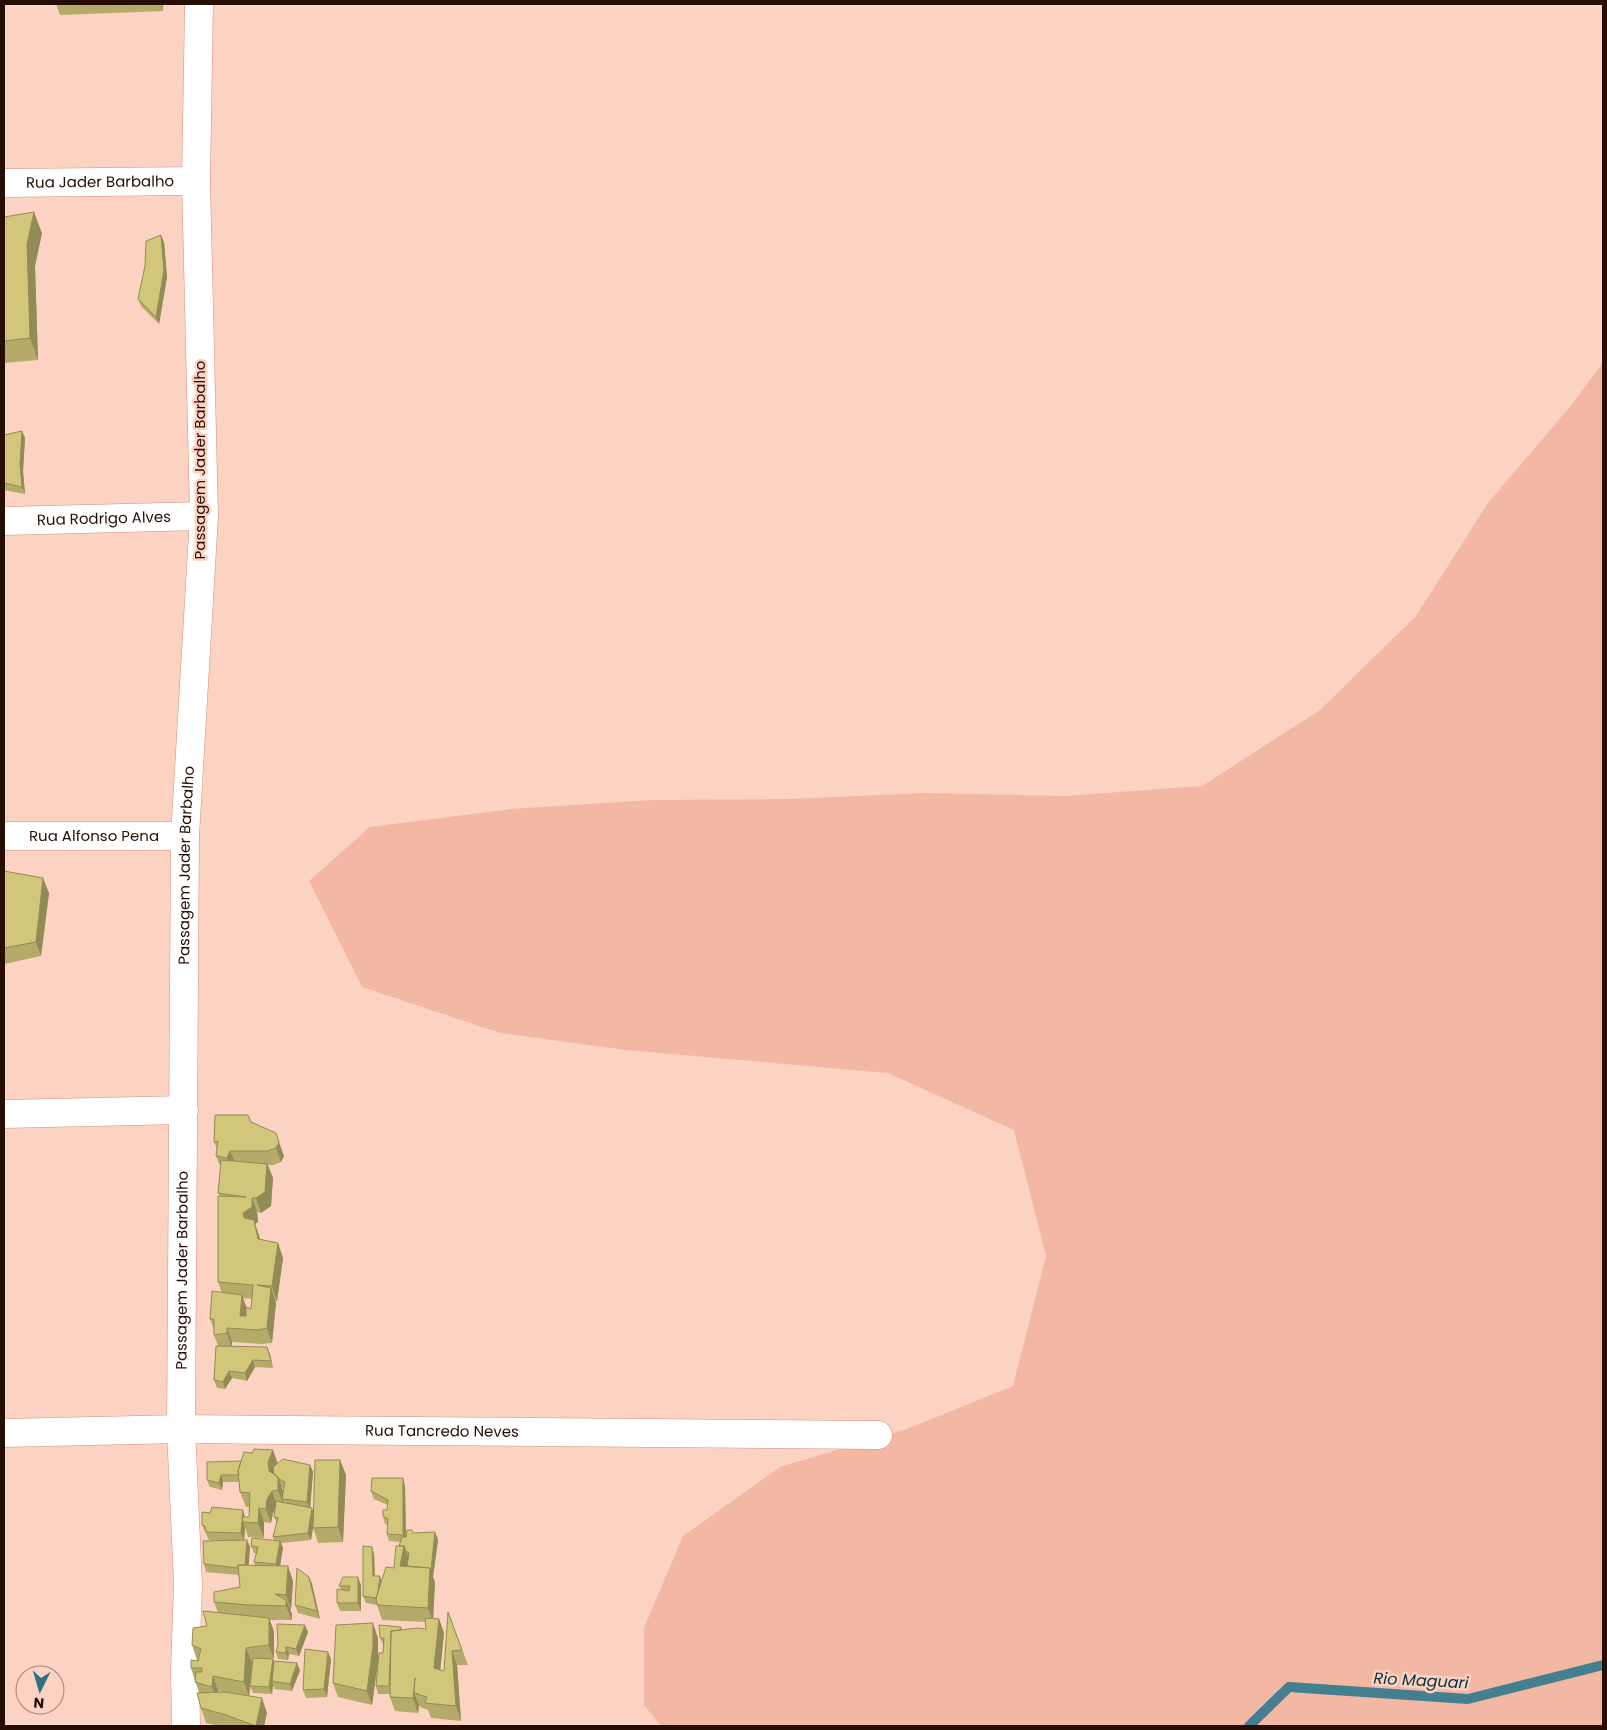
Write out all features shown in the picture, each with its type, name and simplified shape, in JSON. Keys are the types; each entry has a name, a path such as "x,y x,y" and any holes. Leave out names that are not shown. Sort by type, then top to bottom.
{"street":[{"name":"Passagem Jader Barbalho","path":"186,1726 185,1670 188,1584 181,1429 185,836 204,516 196,182 198,4"},
{"name":"Rua Jader Barbalho","path":"4,183 196,182"},
{"name":"Rua Rodrigo Alves","path":"4,521 204,516"},
{"name":"Rua Alfonso Pena","path":"4,836 185,836"},
{"path":"4,1114 184,1110"},
{"name":"Rua Tancredo Neves","path":"4,1433 181,1429 878,1435"}],"shaded area":[{"path":"1603,362 1603,1726 661,1726 644,1705 644,1628 683,1536 780,1467 907,1429 1013,1386 1046,1256 1014,1130 888,1073 626,1050 500,1033 362,987 309,881 370,827 511,809 652,800 791,799 925,793 1065,796 1202,786 1320,710 1416,616 1488,503 1574,402"}],"building":[{"path":"34,212 27,244 30,338 4,341 4,217"},
{"path":"161,235 164,270 156,317 138,299 145,266 146,241"},
{"path":"22,431 20,464 22,487 4,483 4,435"},
{"path":"4,871 43,878 36,942 4,948"},
{"path":"215,1115 248,1115 251,1122 276,1133 279,1142 276,1148 267,1151 230,1151 227,1158 216,1156 218,1141 214,1142"},
{"path":"221,1160 267,1164 265,1192 256,1198 252,1198 252,1207 243,1213 244,1218 254,1220 258,1239 278,1243 272,1286 257,1285 271,1288 267,1328 257,1330 227,1328 227,1333 214,1335 214,1319 210,1319 212,1291 242,1295 240,1316 246,1316 246,1307 251,1309 253,1285 218,1282 218,1196 246,1197 218,1193"},
{"path":"216,1346 267,1347 271,1361 253,1360 245,1373 229,1371 223,1382 214,1380"},
{"path":"254,1449 273,1450 268,1462 269,1471 278,1477 278,1490 272,1491 267,1499 266,1509 259,1508 258,1523 243,1522 242,1517 249,1517 250,1493 240,1492 238,1471 244,1452 252,1453"},
{"path":"283,1459 310,1465 307,1502 282,1499 285,1482 274,1474 273,1467"},
{"path":"315,1460 340,1460 338,1527 313,1528"},
{"path":"241,1461 238,1471 239,1475 221,1475 219,1483 207,1480 207,1462"},
{"path":"372,1478 403,1478 403,1535 387,1534 388,1519 383,1516 383,1510 387,1510 388,1500 371,1491"},
{"path":"276,1501 312,1508 308,1533 273,1537 278,1518 274,1517"},
{"path":"212,1507 243,1510 241,1533 206,1532 205,1526 202,1525 202,1512 210,1513"},
{"path":"407,1530 412,1530 413,1533 435,1532 431,1570 430,1568 407,1566 409,1553 404,1546 399,1546 402,1537 406,1537"},
{"path":"252,1538 280,1541 276,1564 254,1562 258,1547 251,1546"},
{"path":"247,1540 245,1565 238,1565 238,1568 204,1564 203,1541"},
{"path":"363,1546 372,1547 373,1576 380,1576 376,1598 363,1596"},
{"path":"396,1546 404,1546 400,1566 430,1568 428,1608 377,1605 376,1598 386,1567 394,1568"},
{"path":"238,1565 288,1566 286,1595 275,1594 286,1600 286,1606 214,1602 214,1592 240,1587"},
{"path":"297,1568 309,1577 317,1611 295,1605"},
{"path":"343,1577 358,1577 358,1603 337,1603 337,1589 349,1591 350,1586 339,1586"},
{"path":"203,1611 269,1618 269,1645 246,1648 244,1682 213,1676 212,1687 195,1682 196,1672 202,1672 202,1668 191,1668 191,1660 198,1661 201,1649 192,1645 193,1628 207,1626"},
{"path":"448,1612 462,1650 452,1651 456,1706 425,1703 427,1697 414,1693 415,1678 413,1698 390,1697 391,1631 426,1629 425,1618 439,1619 434,1668 444,1671"},
{"path":"373,1623 373,1646 367,1691 333,1683 336,1625"},
{"path":"277,1624 305,1625 296,1649 286,1647 286,1653 276,1652 278,1644"},
{"path":"379,1625 401,1627 401,1630 391,1631 389,1686 376,1686 379,1653 383,1653 384,1638 380,1638"},
{"path":"305,1649 328,1652 324,1689 303,1690"},
{"path":"253,1658 273,1659 269,1687 250,1686"},
{"path":"274,1661 297,1663 290,1684 272,1681"},
{"path":"225,1692 262,1698 256,1726 201,1708 197,1693"}],"waterway":[{"name":"Rio Maguari","path":"1249,1726 1289,1687 1468,1699 1603,1665"}]}
